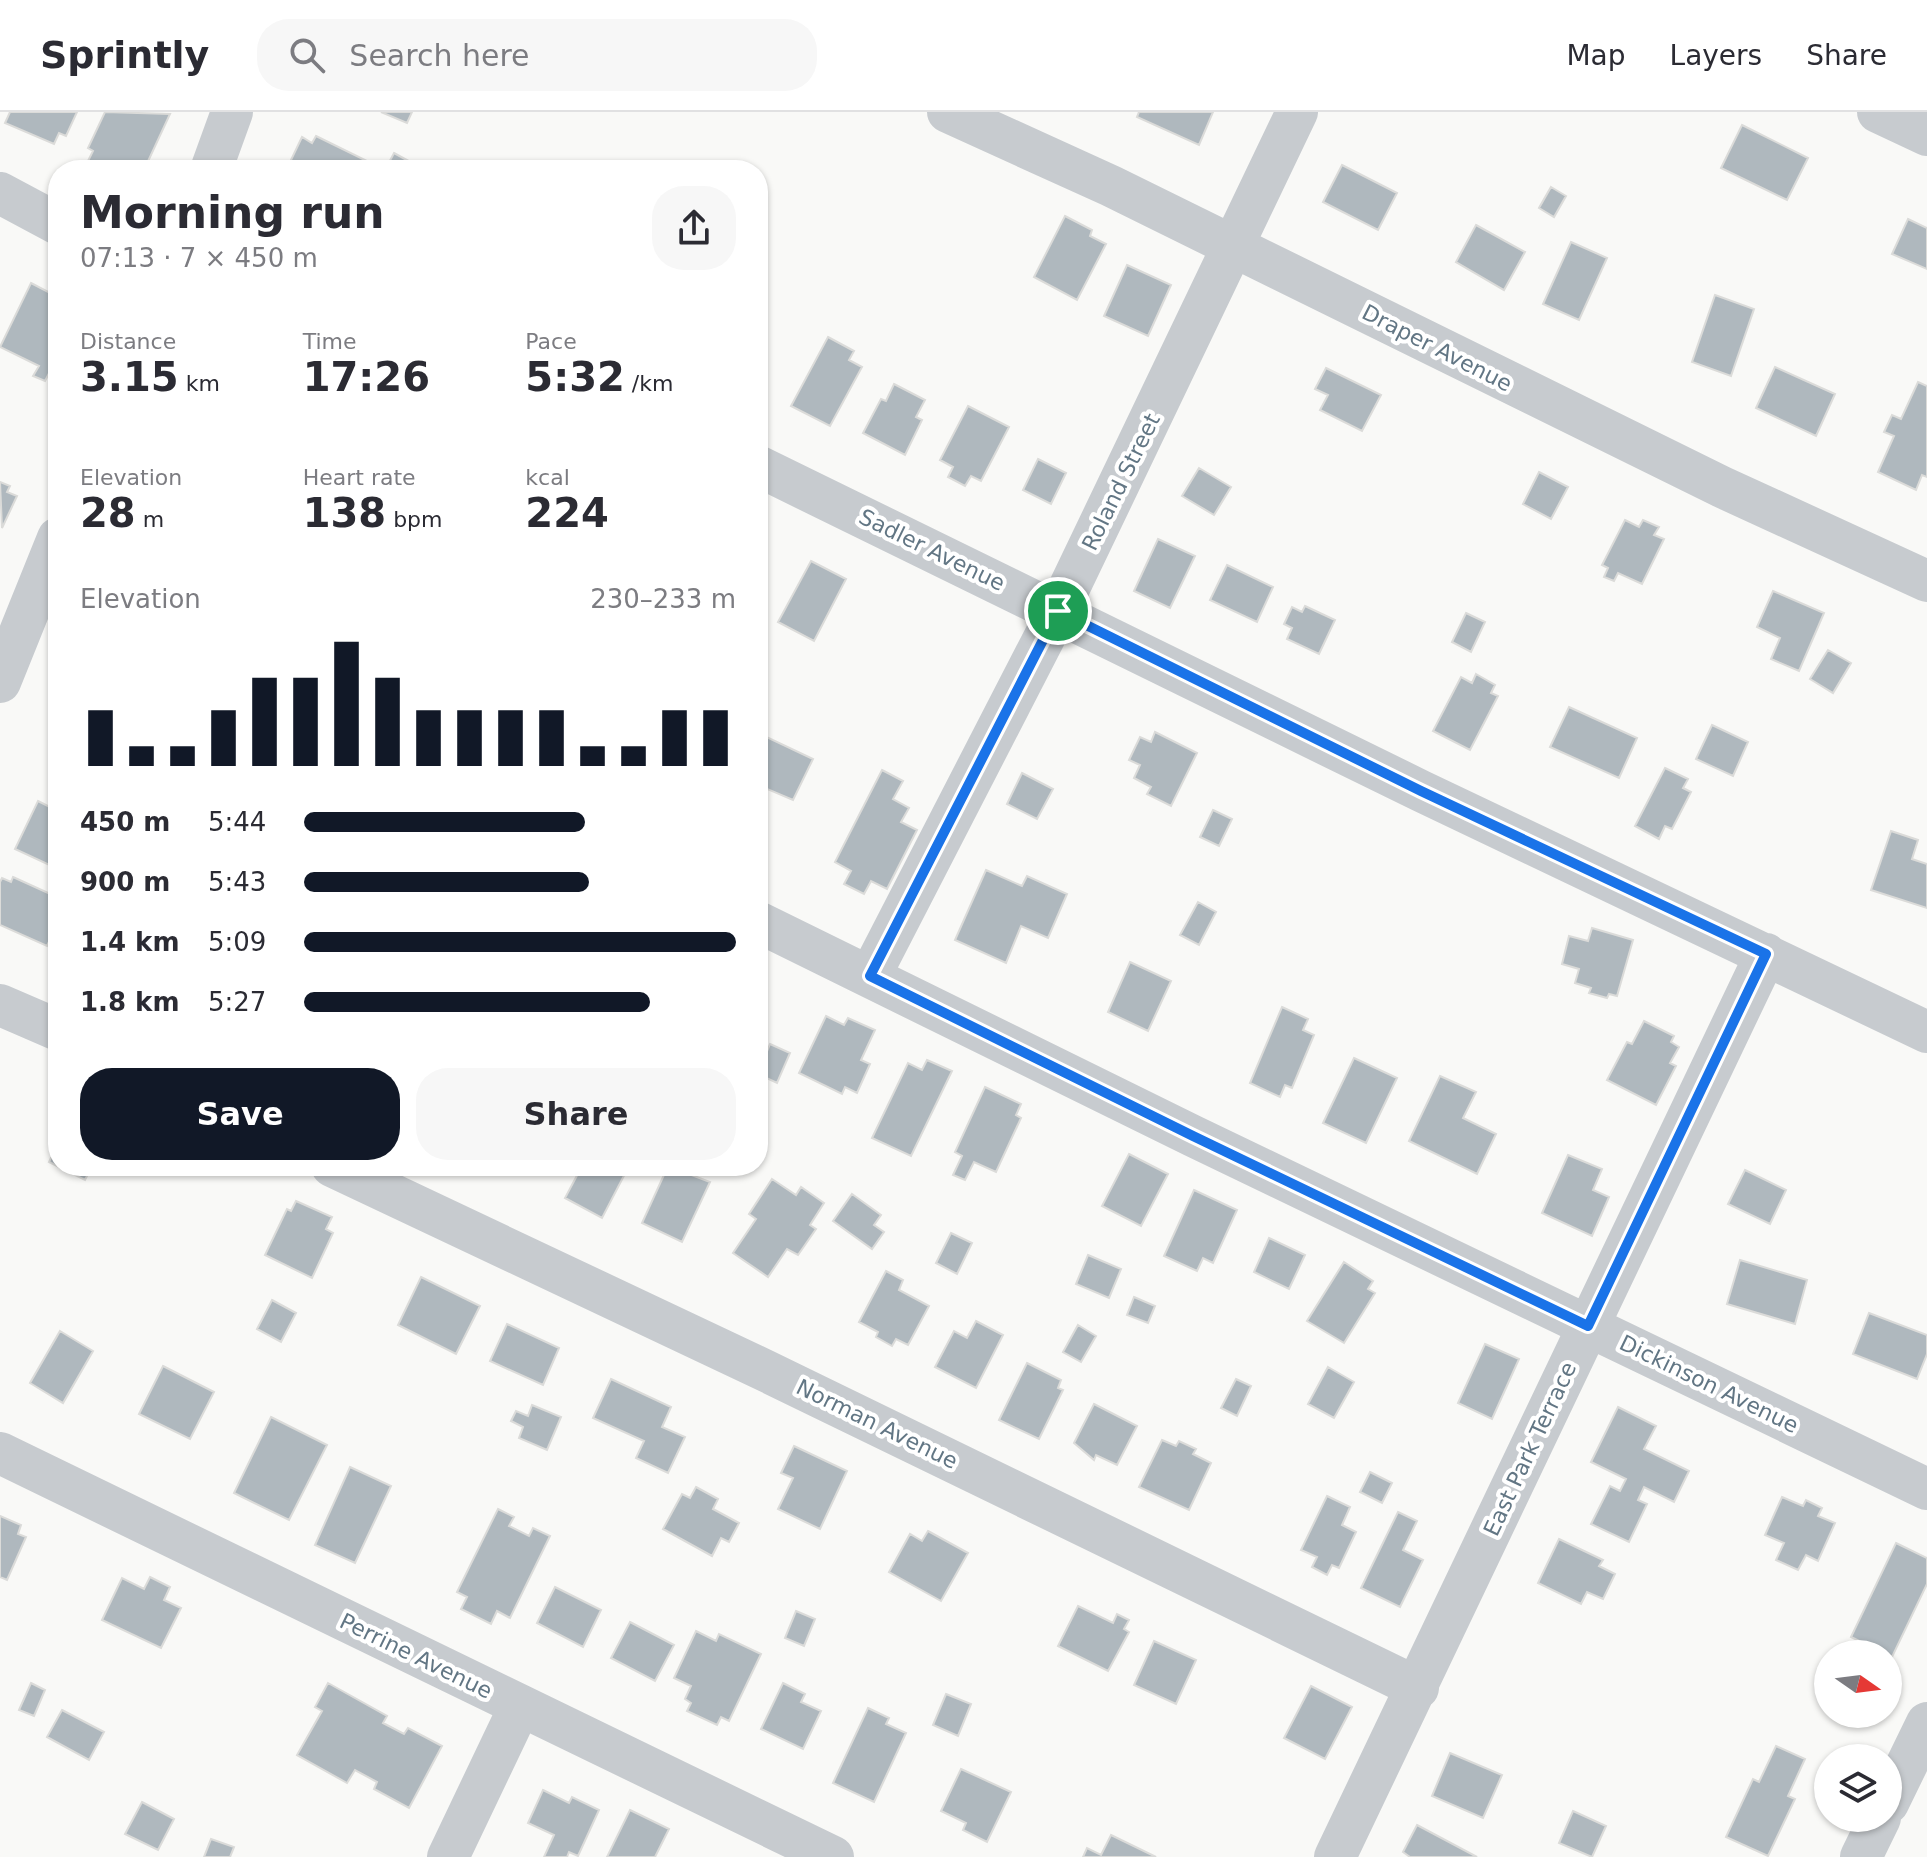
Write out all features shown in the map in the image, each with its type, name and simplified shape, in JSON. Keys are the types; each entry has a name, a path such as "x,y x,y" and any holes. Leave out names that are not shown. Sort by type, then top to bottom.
{"street":[{"path":"215,160 232,112"},
{"name":"Draper Avenue","path":"948,112 1235,247 1722,487 1927,581"},
{"name":"Roland Street","path":"870,976 1058,611 1297,112"},
{"path":"1878,112 1927,135"},
{"path":"0,193 48,219"},
{"name":"Sadler Avenue","path":"768,471 1421,791 1927,1032"},
{"path":"0,682 48,576"},
{"name":"Dickinson Avenue","path":"768,927 1193,1136 1927,1489"},
{"name":"East Park Terrace","path":"1335,1857 1766,954"},
{"path":"0,1005 48,1026"},
{"name":"Norman Avenue","path":"353,1176 878,1425 1418,1688"},
{"name":"Perrine Avenue","path":"0,1453 833,1857"},
{"path":"448,1857 520,1706"},
{"path":"1902,1774 1927,1723"},
{"path":"1861,1857 1873,1832"}],"building":[{"path":"10,112 77,112 66,136 59,133 54,144 5,123"},
{"path":"105,112 170,114 149,160 88,160 93,151 88,148"},
{"path":"381,112 412,112 407,123"},
{"path":"1139,112 1213,112 1199,145 1137,117"},
{"path":"1742,125 1808,158 1787,200 1721,168"},
{"path":"316,136 365,160 291,160 302,137 312,143"},
{"path":"394,153 407,160 390,160"},
{"path":"1342,165 1397,193 1378,230 1323,202"},
{"path":"1551,187 1566,196 1554,217 1539,208"},
{"path":"1065,216 1092,230 1090,236 1106,244 1077,300 1034,277"},
{"path":"1908,219 1927,228 1927,269 1892,254"},
{"path":"1476,225 1525,252 1504,290 1456,262"},
{"path":"1571,242 1607,258 1579,320 1543,304"},
{"path":"1127,265 1171,285 1148,336 1104,316"},
{"path":"31,283 48,292 48,375 45,381 33,376 39,366 0,347"},
{"path":"1715,295 1754,309 1731,376 1692,362"},
{"path":"828,337 854,351 849,360 862,367 830,426 791,406"},
{"path":"1775,367 1835,394 1816,436 1756,408"},
{"path":"1326,368 1381,395 1362,431 1320,410 1328,395 1315,389"},
{"path":"1918,382 1927,386 1927,477 1922,475 1916,490 1878,472 1894,436 1884,432 1892,415 1901,419"},
{"path":"894,384 925,400 916,417 922,420 905,455 863,433 881,399 886,401"},
{"path":"968,406 1009,427 981,481 971,476 965,486 948,477 953,467 940,460"},
{"path":"1038,459 1066,473 1051,504 1023,490"},
{"path":"1199,468 1231,487 1214,515 1182,496"},
{"path":"1539,472 1568,487 1551,519 1523,504"},
{"path":"0,482 10,486 7,492 17,496 2,528"},
{"path":"1625,520 1639,527 1643,520 1659,527 1654,535 1664,539 1642,584 1618,573 1614,581 1604,577 1608,568 1602,565"},
{"path":"1158,539 1195,556 1170,608 1134,591"},
{"path":"811,561 846,579 814,641 778,622"},
{"path":"1227,565 1273,587 1257,622 1210,600"},
{"path":"1773,591 1824,613 1799,671 1771,659 1780,638 1757,627"},
{"path":"1305,606 1335,620 1319,654 1287,639 1292,628 1284,624 1292,607 1302,612"},
{"path":"1466,613 1485,622 1471,652 1452,642"},
{"path":"1828,650 1851,663 1833,693 1810,679"},
{"path":"1476,674 1495,685 1491,693 1498,696 1470,750 1433,731 1461,677 1472,683"},
{"path":"1569,707 1637,738 1619,778 1550,747"},
{"path":"1712,725 1748,742 1733,776 1696,759"},
{"path":"1155,732 1197,753 1171,806 1147,794 1151,787 1134,778 1140,765 1129,760 1140,737 1151,742"},
{"path":"768,738 813,759 793,800 768,789"},
{"path":"1665,768 1688,779 1683,788 1691,792 1672,829 1665,826 1659,839 1635,826"},
{"path":"882,770 903,781 893,799 909,808 901,822 917,830 887,889 871,881 864,894 844,884 851,871 835,862"},
{"path":"1022,773 1053,789 1037,819 1007,804"},
{"path":"38,801 48,806 48,864 15,849"},
{"path":"1213,810 1232,819 1219,846 1200,837"},
{"path":"1891,831 1918,840 1912,859 1927,864 1927,908 1871,890"},
{"path":"986,870 1022,886 1027,876 1067,894 1048,938 1021,926 1006,963 955,940"},
{"path":"13,877 48,893 47,946 0,925 0,882 2,878 11,882"},
{"path":"1198,902 1216,912 1199,945 1180,935"},
{"path":"1592,928 1633,940 1617,996 1609,994 1607,998 1589,993 1591,988 1575,983 1579,969 1562,964 1569,936 1588,941"},
{"path":"1130,962 1171,981 1148,1031 1108,1012"},
{"path":"1282,1007 1308,1019 1303,1030 1314,1035 1292,1088 1285,1085 1280,1097 1250,1083"},
{"path":"826,1016 844,1025 848,1018 875,1030 861,1060 870,1064 857,1093 845,1087 842,1094 799,1073"},
{"path":"1644,1021 1674,1036 1671,1042 1679,1047 1670,1063 1676,1066 1656,1105 1607,1080 1627,1042 1632,1044"},
{"path":"770,1044 790,1053 777,1083 768,1079"},
{"path":"1354,1058 1397,1078 1366,1143 1323,1123"},
{"path":"927,1060 952,1071 911,1156 872,1138 908,1063 922,1070"},
{"path":"1440,1076 1476,1092 1463,1118 1496,1134 1477,1174 1409,1141"},
{"path":"985,1087 1021,1104 1016,1115 1021,1118 996,1172 974,1162 965,1180 953,1175 962,1156 955,1152"},
{"path":"1129,1154 1168,1174 1141,1226 1102,1206"},
{"path":"1568,1155 1602,1169 1593,1190 1609,1197 1592,1236 1542,1213"},
{"path":"1745,1170 1786,1190 1770,1224 1728,1204"},
{"path":"577,1176 624,1176 602,1218 565,1198"},
{"path":"663,1176 694,1176 710,1182 682,1242 642,1223"},
{"path":"772,1179 796,1195 801,1187 824,1203 810,1225 816,1229 798,1255 787,1249 768,1277 733,1253 756,1219 749,1214"},
{"path":"1194,1190 1237,1210 1213,1263 1203,1258 1197,1271 1164,1256"},
{"path":"852,1194 881,1215 874,1225 884,1232 872,1249 833,1221"},
{"path":"296,1201 332,1217 326,1229 333,1233 312,1278 265,1255 287,1209 291,1211"},
{"path":"951,1233 972,1243 957,1274 936,1263"},
{"path":"1269,1238 1305,1255 1289,1289 1254,1272"},
{"path":"1088,1255 1121,1269 1109,1298 1076,1284"},
{"path":"1740,1260 1807,1280 1795,1324 1727,1304"},
{"path":"1344,1262 1373,1281 1368,1289 1375,1293 1344,1343 1307,1321"},
{"path":"886,1271 903,1280 899,1290 929,1306 908,1345 896,1339 892,1346 876,1337 878,1332 859,1322"},
{"path":"421,1277 480,1306 456,1354 398,1325"},
{"path":"1134,1297 1155,1306 1148,1323 1127,1315"},
{"path":"272,1300 296,1313 281,1342 257,1329"},
{"path":"1869,1313 1927,1335 1927,1354 1917,1379 1853,1354"},
{"path":"976,1321 1003,1335 976,1388 935,1367 954,1331 967,1338"},
{"path":"507,1324 559,1348 543,1385 490,1361"},
{"path":"1078,1325 1096,1336 1081,1362 1063,1352"},
{"path":"60,1331 93,1351 63,1403 30,1383"},
{"path":"1485,1344 1519,1359 1492,1419 1458,1403"},
{"path":"1027,1363 1061,1380 1058,1388 1063,1390 1039,1439 999,1420"},
{"path":"163,1366 214,1392 190,1439 139,1414"},
{"path":"1328,1367 1354,1382 1334,1418 1308,1404"},
{"path":"611,1379 671,1407 662,1427 685,1437 668,1473 636,1458 644,1441 593,1418"},
{"path":"1236,1379 1251,1386 1237,1416 1221,1408"},
{"path":"1094,1404 1137,1426 1117,1465 1096,1455 1094,1460 1074,1443"},
{"path":"532,1405 561,1417 547,1450 519,1438 523,1427 511,1421 516,1411 528,1416"},
{"path":"1618,1407 1656,1426 1644,1449 1689,1471 1674,1502 1644,1487 1638,1500 1647,1504 1629,1542 1591,1524 1610,1486 1620,1491 1626,1479 1591,1462"},
{"path":"271,1417 327,1445 289,1520 234,1493"},
{"path":"1162,1440 1176,1446 1179,1441 1196,1449 1193,1454 1211,1463 1189,1510 1139,1487"},
{"path":"794,1446 847,1471 820,1529 778,1509 793,1478 781,1473"},
{"path":"350,1467 391,1486 355,1563 315,1545"},
{"path":"1370,1472 1392,1483 1382,1503 1360,1492"},
{"path":"696,1487 718,1499 713,1509 739,1523 729,1542 721,1538 712,1556 663,1529 682,1494 690,1498"},
{"path":"1327,1496 1350,1507 1342,1525 1356,1532 1339,1568 1332,1565 1327,1575 1312,1567 1317,1557 1301,1550"},
{"path":"1782,1497 1803,1506 1806,1500 1822,1508 1818,1516 1835,1523 1818,1561 1806,1555 1798,1570 1776,1560 1784,1543 1765,1535"},
{"path":"498,1509 514,1517 509,1526 529,1536 533,1528 550,1536 510,1618 497,1611 491,1624 461,1609 467,1597 457,1592"},
{"path":"1398,1512 1417,1521 1403,1550 1423,1560 1400,1607 1361,1588"},
{"path":"0,1516 21,1525 18,1534 26,1537 7,1580 0,1577"},
{"path":"928,1531 968,1553 941,1601 889,1572 910,1534 922,1541"},
{"path":"1559,1539 1603,1560 1599,1566 1615,1574 1603,1599 1587,1592 1581,1604 1538,1583"},
{"path":"1896,1543 1927,1558 1927,1584 1900,1640 1857,1640 1851,1637"},
{"path":"150,1577 170,1587 164,1600 181,1608 161,1648 102,1620 122,1578 144,1589"},
{"path":"555,1587 601,1610 583,1647 537,1623"},
{"path":"1078,1606 1113,1623 1117,1614 1129,1620 1124,1629 1129,1632 1108,1671 1058,1646"},
{"path":"796,1611 815,1619 804,1646 785,1638"},
{"path":"630,1622 674,1645 655,1681 611,1658"},
{"path":"696,1631 716,1641 719,1634 761,1654 729,1721 721,1717 717,1725 687,1711 691,1703 685,1699 691,1686 674,1678"},
{"path":"1154,1641 1196,1660 1176,1704 1134,1685"},
{"path":"31,1683 45,1690 34,1716 19,1710"},
{"path":"328,1683 387,1716 383,1723 404,1734 408,1728 442,1746 409,1808 374,1789 377,1782 355,1770 347,1783 297,1755 322,1711 315,1707"},
{"path":"783,1683 805,1694 801,1702 821,1711 803,1749 761,1729"},
{"path":"1311,1686 1352,1707 1325,1759 1284,1738"},
{"path":"946,1694 971,1704 958,1736 933,1725"},
{"path":"868,1708 889,1718 886,1724 906,1733 874,1802 833,1783"},
{"path":"62,1710 104,1732 89,1760 47,1737"},
{"path":"1776,1746 1805,1759 1788,1796 1795,1799 1768,1856 1726,1837 1753,1779 1759,1782"},
{"path":"1450,1753 1502,1775 1483,1818 1432,1796"},
{"path":"961,1769 1011,1792 987,1842 963,1830 966,1823 941,1811"},
{"path":"543,1790 569,1803 572,1797 599,1810 578,1856 569,1852 567,1857 544,1857 554,1835 528,1823"},
{"path":"142,1802 174,1819 158,1850 125,1834"},
{"path":"630,1810 669,1829 655,1857 607,1857"},
{"path":"1573,1811 1606,1826 1592,1857 1559,1843"},
{"path":"1417,1825 1477,1857 1410,1857 1403,1852"},
{"path":"1111,1835 1156,1857 1083,1857 1087,1848 1101,1855"},
{"path":"211,1839 234,1847 230,1857 204,1857"}],"route":[{"path":"1058,611 1421,791 1766,954 1588,1326 870,976 1058,611"}]}
